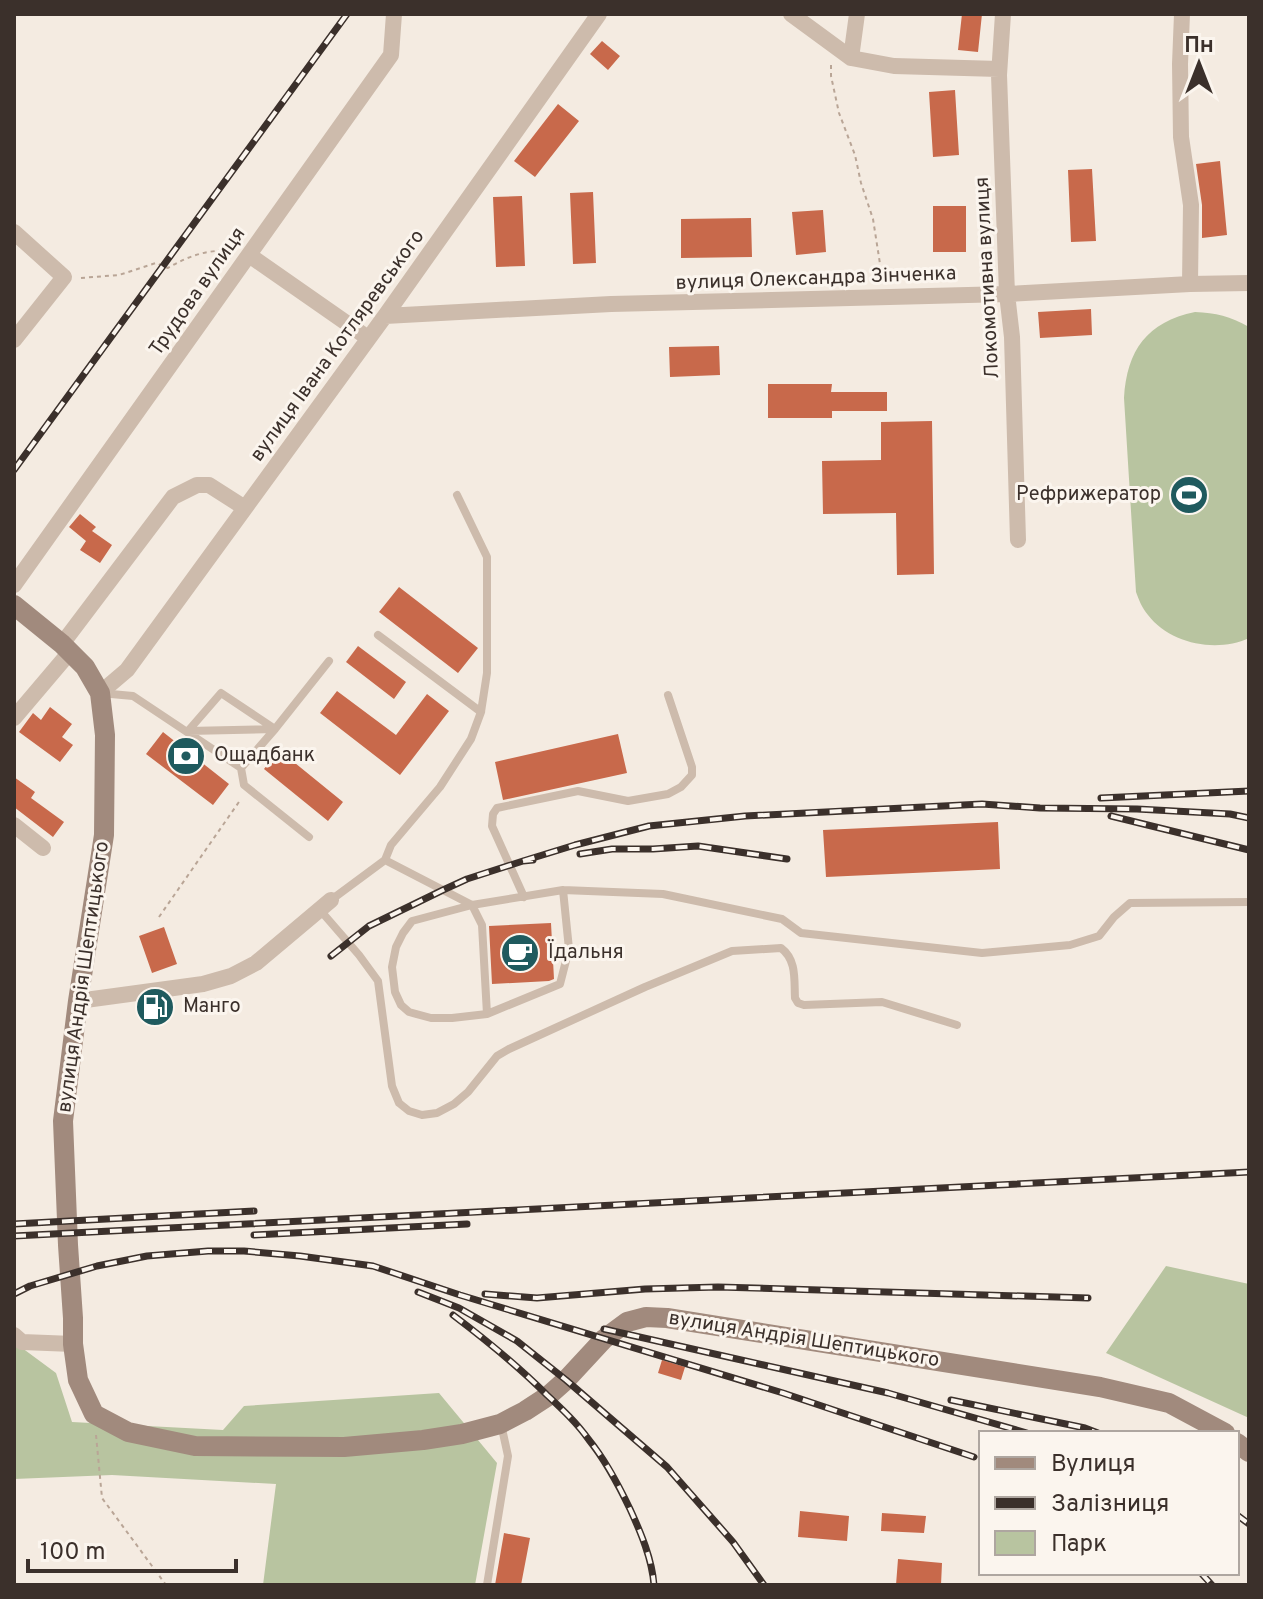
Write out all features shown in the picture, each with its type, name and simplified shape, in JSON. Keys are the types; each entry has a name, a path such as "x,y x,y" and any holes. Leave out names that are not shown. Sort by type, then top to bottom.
{"main road":[{"name":"вулиця Андрія Шептицького","path":"14,605 24,620 66,648 85,667 100,693 105,735 104,835 63,1121 73,1344 78,1380 94,1414 128,1432 195,1446 344,1447 462,1434 500,1424 525,1411 566,1380 614,1331 627,1322 646,1317 1100,1387 1169,1403 1221,1431"}],"street":[{"name":"Трудова вулиця","path":"14,585 391,55 394,14"},
{"name":"вулиця Івана Котляревського","path":"100,693 127,670 385,316 599,14"},
{"path":"791,14 851,58 894,66 999,69"},
{"path":"851,58 857,14"},
{"name":"Локомотивна вулиця","path":"1003,14 999,69 1018,540"},
{"path":"1182,14 1181,137 1191,205 1190,284"},
{"path":"14,232 64,277 14,340"},
{"path":"249,255 368,338"},
{"name":"вулиця Олександра Зінченка","path":"385,316 611,304 1007,294 1249,283"},
{"path":"14,718 173,497 197,485 209,485 245,508"},
{"path":"14,825 43,848"},
{"path":"78,1001 203,984 231,976 256,963 326,905"},
{"path":"14,1335 22,1342 73,1344"}],"lane":[{"path":"457,495 487,557 487,673 481,712 471,739 440,787 391,845 385,860 326,905 378,981 392,1086 399,1103 409,1111 422,1115 437,1113 468,1092 497,1056 509,1049 732,951 781,948 789,954 793,965 795,998 804,1005 882,1002 957,1025"},
{"path":"378,635 481,712"},
{"path":"241,768 329,661"},
{"path":"100,693 133,696 188,731 241,768 244,785 309,837"},
{"path":"188,731 221,693 275,729"},
{"path":"524,897 492,826 497,808 578,791 628,801 668,794 681,787 692,775 692,767 668,695"},
{"path":"188,731 275,729"},
{"path":"385,860 472,905 482,925 487,1014"},
{"path":"563,890 569,949 560,984 487,1014 431,1018 409,1012 401,1005 395,992 392,967 396,947 412,921 472,905 563,890 663,894 782,919 801,933 982,953 1070,945 1099,936 1130,903 1249,902"},
{"path":"487,1585 508,1456 500,1424"}],"path":[{"path":"831,44 831,76 839,113 852,145 873,219 885,297"},
{"path":"64,277 119,275 156,263 168,268 185,258 213,250 231,250 249,255"},
{"path":"159,917 248,788"},
{"path":"94,1414 102,1498 166,1585"}],"green space":[{"name":"Рефрижератор","path":"1195,312 1223,316 1249,327 1249,638 1223,645 1195,643 1169,633 1148,615 1136,592 1124,398 1126,381 1135,352 1152,331 1164,323"},
{"path":"1166,1266 1249,1284 1249,1418 1106,1353"},
{"path":"14,1342 56,1373 72,1422 223,1430 244,1406 439,1393 497,1463 475,1585 263,1585 276,1484 112,1475 14,1479"}],"building":[{"path":"962,14 982,14 978,52 958,50"},
{"path":"602,41 620,56 608,70 590,54"},
{"path":"955,90 959,155 933,157 929,92"},
{"path":"558,104 579,121 535,177 514,161"},
{"path":"1220,161 1227,235 1202,238 1202,205 1196,164"},
{"path":"1092,169 1096,241 1071,242 1068,170"},
{"path":"593,192 596,263 573,264 570,193"},
{"path":"522,196 525,266 496,267 493,197"},
{"path":"933,206 966,206 966,252 933,252"},
{"path":"823,210 826,252 796,255 792,212"},
{"path":"751,218 752,257 681,258 681,219"},
{"path":"1091,309 1092,335 1040,338 1038,312"},
{"path":"719,346 720,375 670,377 669,347"},
{"path":"768,384 832,384 831,392 887,392 887,411 832,411 832,418 768,418"},
{"path":"932,421 934,574 897,575 896,513 823,514 822,461 881,460 881,422"},
{"path":"80,514 96,527 92,531 112,545 100,563 80,550 86,541 69,527"},
{"path":"399,587 478,648 458,673 379,612"},
{"path":"358,646 406,682 394,699 346,662"},
{"path":"337,691 396,735 427,694 449,711 400,775 320,713"},
{"path":"50,707 72,724 62,737 73,745 60,762 19,732 33,713 41,720"},
{"path":"163,732 229,784 213,805 146,754"},
{"path":"618,734 627,773 503,800 495,762"},
{"path":"279,750 343,802 328,821 264,769"},
{"path":"14,777 35,792 31,798 64,822 53,837 14,807"},
{"path":"998,822 1000,869 826,877 823,830"},
{"name":"Їдальня","path":"551,923 554,979 492,984 489,926"},
{"path":"164,927 177,964 152,973 139,936"},
{"path":"662,1360 685,1367 681,1380 658,1373"},
{"path":"800,1511 849,1516 847,1541 798,1537"},
{"path":"882,1513 926,1516 924,1533 881,1531"},
{"path":"504,1533 530,1538 521,1585 495,1585"},
{"path":"898,1559 942,1563 941,1585 896,1585"}],"railway":[{"path":"14,470 347,14"},
{"path":"1101,798 1249,791"},
{"path":"523,861 649,826 745,816 982,804 1137,809 1230,814 1249,818"},
{"path":"1111,816 1249,850"},
{"path":"580,854 612,849 698,846 787,859"},
{"path":"331,956 369,926 443,890 467,879 533,860"},
{"path":"14,1236 1249,1172"},
{"path":"14,1224 254,1211"},
{"path":"254,1235 467,1224"},
{"path":"14,1294 30,1286 97,1266 147,1256 208,1251 300,1256 373,1266 783,1393 974,1457"},
{"path":"485,1294 537,1298 645,1289 718,1287 1088,1298"},
{"path":"418,1292 459,1308 517,1341 566,1380 667,1467 733,1542 764,1585"},
{"path":"453,1315 536,1384 595,1448 638,1527 654,1585"},
{"path":"604,1329 888,1393 1020,1431"},
{"path":"951,1400 1093,1431"},
{"path":"1239,1516 1249,1524"},
{"path":"1203,1575 1212,1585"}],"place":[{"name":"Рефрижератор","path":"1189,495"},
{"name":"Ощадбанк","path":"186,756"},
{"name":"Їдальня","path":"520,953"},
{"name":"Манго","path":"155,1007"}]}
